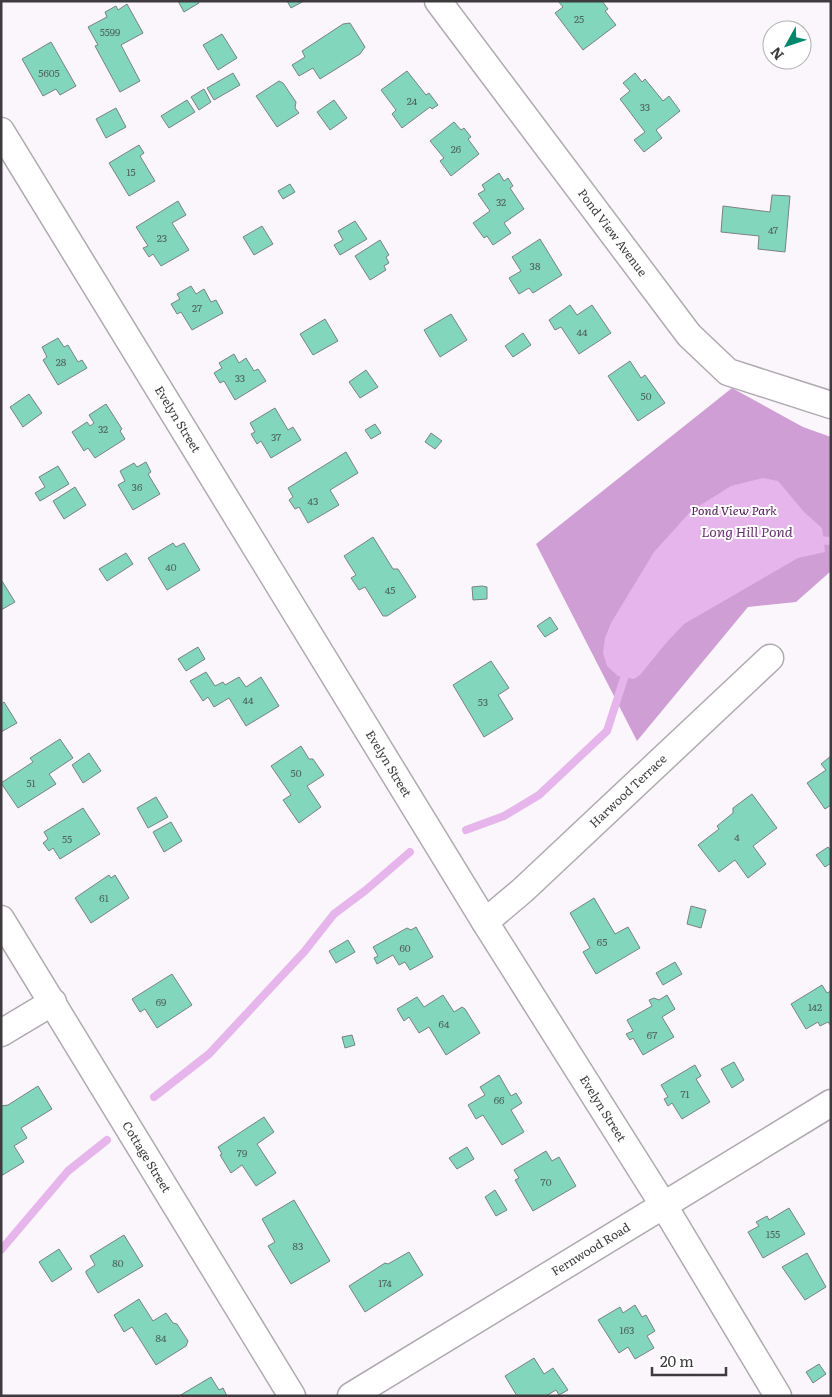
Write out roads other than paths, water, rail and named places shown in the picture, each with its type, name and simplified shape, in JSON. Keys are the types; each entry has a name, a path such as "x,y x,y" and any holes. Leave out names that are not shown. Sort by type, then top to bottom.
{"street":[{"name":"Pond View Avenue","path":"438,1 689,336 728,372 831,405"},
{"name":"Evelyn Street","path":"1,130 485,922 664,1206 778,1396"},
{"name":"Harwood Terrace","path":"485,922 523,890 770,658"},
{"name":"Cottage Street","path":"1,919 292,1396"},
{"path":"1,1033 52,1002"},
{"name":"Fernwood Road","path":"351,1396 831,1103"}],"water":[{"name":"Long Hill Pond","path":"763,478 778,481 804,512 822,528 825,552 798,558 684,624 640,675 634,679 618,676 607,666 603,653 605,638 611,623 654,552 691,511 731,486"}],"waterway":[{"path":"814,540 831,541"},
{"path":"466,830 504,816 539,795 607,731 627,669"},
{"path":"154,1097 209,1054 304,952 334,914 366,890 410,852"},
{"path":"1,1250 68,1171 107,1140"}],"park label":[{"name":"Pond View Park","path":"734,511"}]}
